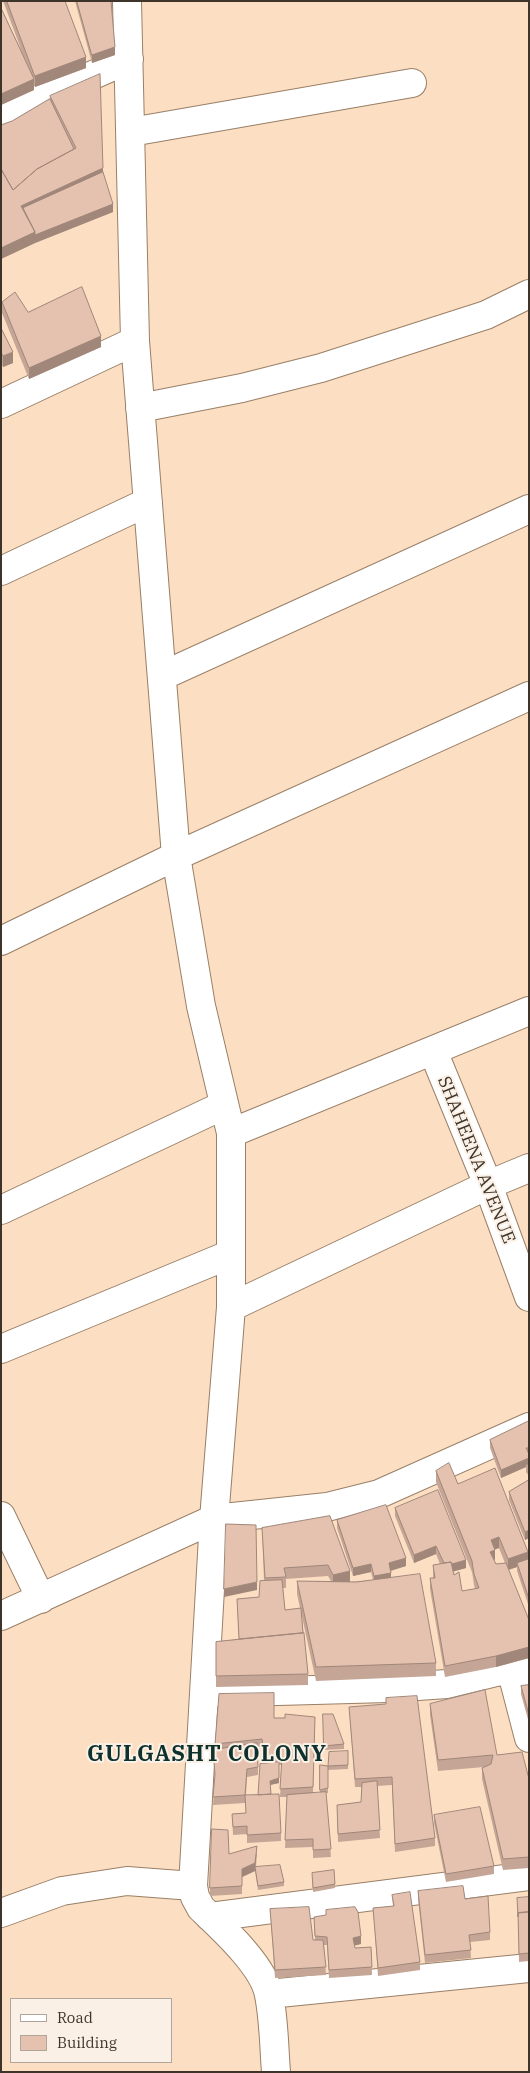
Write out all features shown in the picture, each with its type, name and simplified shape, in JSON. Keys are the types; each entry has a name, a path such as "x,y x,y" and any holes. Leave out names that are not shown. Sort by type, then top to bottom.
{"street":[{"path":"127,1 136,341 176,856 201,1006 231,1133 231,1307 214,1519 193,1886 195,1896 201,1908 256,1966 269,1994 276,2072"},
{"path":"1,116 129,59"},
{"path":"131,132 412,83"},
{"path":"140,408 242,388 321,368 486,315 529,294"},
{"path":"1,404 136,341"},
{"path":"1,571 148,502"},
{"path":"162,676 529,509"},
{"path":"1,941 176,856 529,696"},
{"path":"231,1133 433,1052 529,1011"},
{"name":"SHAHEENA AVENUE","path":"433,1052 488,1186 529,1297"},
{"path":"1,1210 224,1105"},
{"path":"231,1307 529,1168"},
{"path":"1,1350 231,1254"},
{"path":"1,1616 214,1519 327,1507 378,1494 529,1427"},
{"path":"1,1516 41,1599"},
{"path":"204,1693 388,1688 446,1684 520,1666 529,1738"},
{"path":"210,1917 529,1876"},
{"path":"1,1913 62,1891 127,1881 193,1886"},
{"path":"269,1994 529,1968"}],"building":[{"path":"7,1 65,1 86,57 35,76"},
{"path":"77,1 111,1 115,47 92,55"},
{"path":"1,8 34,79 1,94"},
{"path":"100,74 103,168 21,206 35,232 1,248 1,169 13,190 37,169 76,148 50,96"},
{"path":"50,99 74,149 37,169 13,190 1,169 1,125 12,121"},
{"path":"103,172 113,204 35,235 23,208"},
{"path":"82,287 101,336 29,368 2,302 15,292 28,312"},
{"path":"1,328 13,352 3,356 1,352"},
{"path":"529,1421 529,1448 526,1448 529,1458 501,1470 490,1440"},
{"path":"449,1463 458,1484 495,1468 528,1552 508,1559 499,1537 491,1540 495,1550 490,1552 496,1564 506,1563 529,1620 529,1647 445,1666 430,1578 435,1578 433,1565 451,1562 454,1575 459,1572 462,1591 479,1588 472,1561 436,1471"},
{"path":"529,1480 529,1530 525,1532 509,1492"},
{"path":"438,1490 466,1560 452,1564 451,1562 444,1563 436,1546 414,1555 395,1508"},
{"path":"386,1505 406,1558 389,1563 391,1573 374,1576 371,1564 353,1568 337,1520"},
{"path":"330,1516 350,1571 333,1575 328,1565 284,1568 286,1577 265,1578 262,1528"},
{"path":"226,1524 256,1525 257,1582 224,1589"},
{"path":"529,1559 529,1599 517,1563"},
{"path":"420,1574 436,1663 316,1667 297,1581 356,1582"},
{"path":"282,1580 285,1610 301,1608 303,1633 239,1639 237,1599 259,1597 260,1581"},
{"path":"304,1633 308,1674 216,1676 216,1642"},
{"path":"529,1685 529,1715 521,1686"},
{"path":"485,1690 497,1755 522,1752 529,1779 529,1857 503,1859 482,1768 491,1764 493,1755 438,1760 430,1704"},
{"path":"274,1693 274,1718 285,1718 285,1714 315,1717 313,1787 280,1789 282,1757 265,1759 262,1739 215,1744 219,1694"},
{"path":"417,1696 435,1838 395,1844 392,1777 355,1779 349,1707 386,1704 386,1698"},
{"path":"323,1714 333,1714 344,1744 324,1746"},
{"path":"257,1743 258,1767 247,1769 245,1795 213,1797 215,1774 213,1750"},
{"path":"348,1751 348,1765 328,1766 329,1752"},
{"path":"279,1762 279,1778 270,1781 271,1794 258,1795 260,1764"},
{"path":"320,1765 328,1766 328,1788 320,1790"},
{"path":"377,1781 380,1830 338,1834 337,1805 361,1802 362,1783"},
{"path":"326,1792 331,1849 313,1850 313,1839 285,1840 287,1795"},
{"path":"279,1794 281,1833 247,1835 247,1826 233,1827 232,1814 246,1813 245,1795"},
{"path":"480,1807 494,1866 446,1874 434,1815"},
{"path":"212,1829 228,1830 229,1854 257,1846 255,1863 242,1869 242,1886 210,1888"},
{"path":"280,1865 284,1882 258,1886 255,1867"},
{"path":"334,1870 335,1884 313,1888 312,1873"},
{"path":"463,1886 465,1899 488,1896 490,1932 469,1935 471,1950 425,1955 418,1891"},
{"path":"410,1892 420,1962 378,1968 373,1908 394,1906 392,1895"},
{"path":"529,1897 529,1912 518,1913 518,1917 517,1898"},
{"path":"309,1907 313,1940 323,1940 326,1967 275,1970 270,1909"},
{"path":"355,1907 358,1912 361,1936 353,1938 355,1948 371,1947 372,1967 329,1970 327,1937 315,1936 314,1917 326,1915 326,1910"},
{"path":"529,1912 529,1953 519,1954 518,1913"}],"district":[{"name":"GULGASHT COLONY","path":"207,1755"}]}
